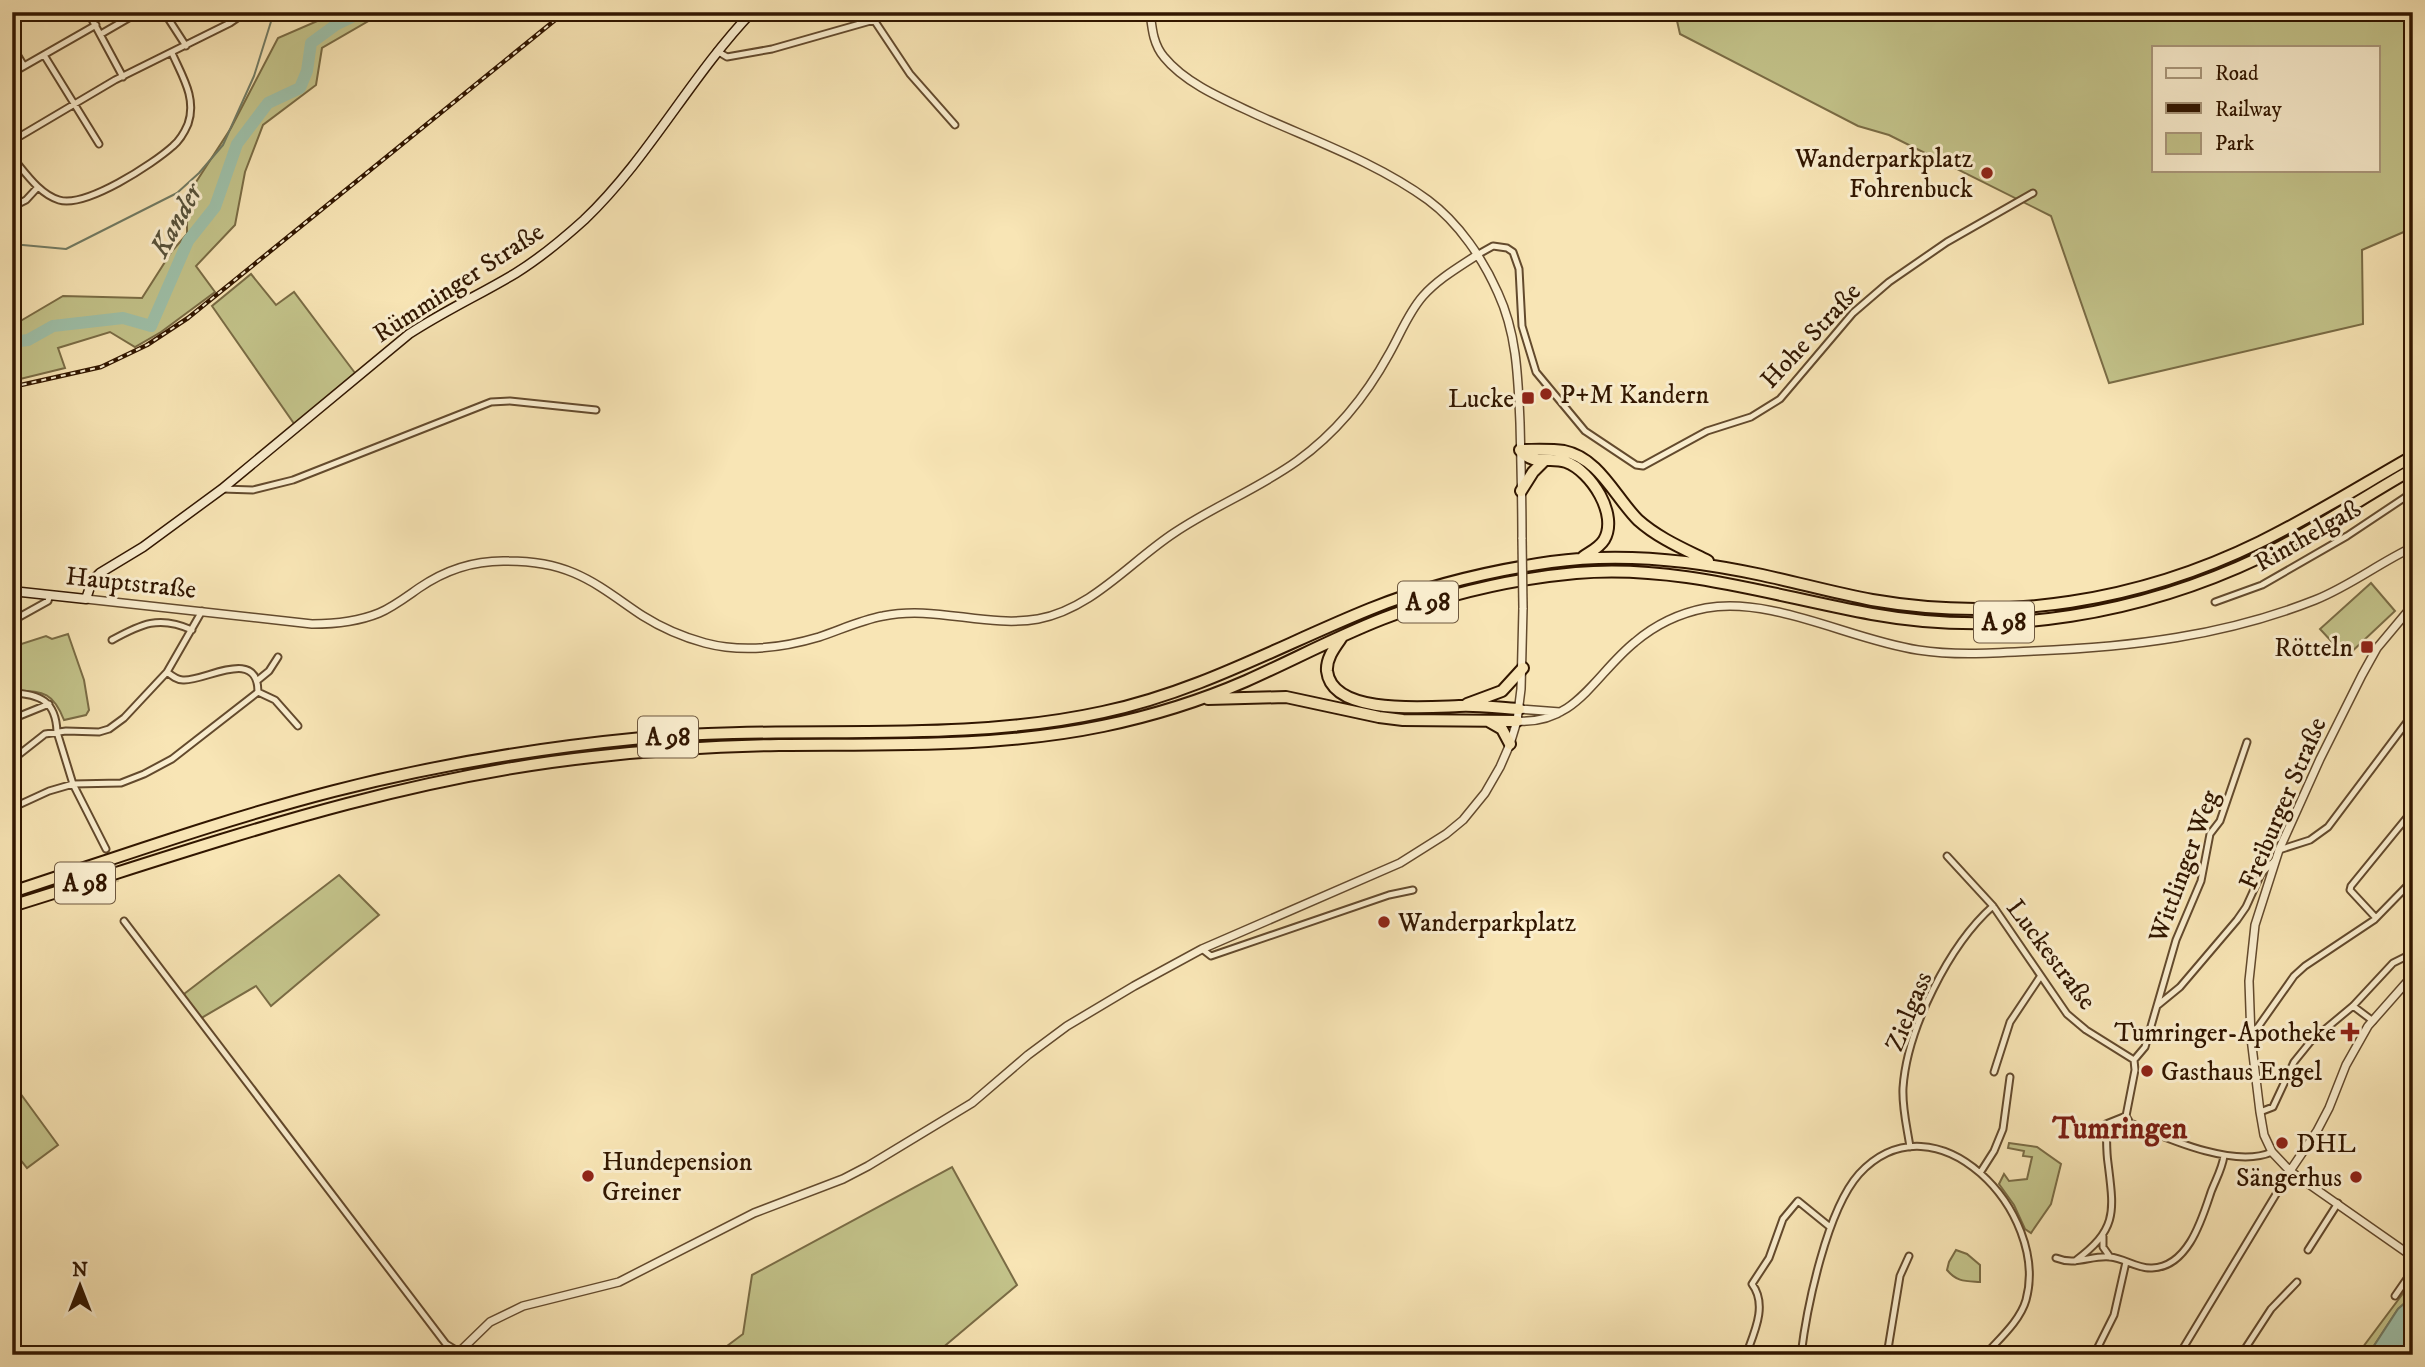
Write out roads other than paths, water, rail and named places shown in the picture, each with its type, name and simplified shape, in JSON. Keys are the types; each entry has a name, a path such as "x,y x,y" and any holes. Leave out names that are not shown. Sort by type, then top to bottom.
{"highway":[{"path":"1520,450 1530,459 1565,462 1577,468 1588,478 1606,510 1608,524 1603,541 1581,559"},
{"path":"1520,450 1562,451 1580,457 1598,471 1640,521 1658,535 1718,567"},
{"name":"A 98","path":"12,892 269,809 335,791 436,767 536,750 661,737 995,727 1042,723 1103,712 1166,695 1221,676 1372,608 1422,589 1463,577 1581,559 1646,558 1718,567 1871,600 1941,608 2046,606 2101,598 2192,572 2261,542 2413,456"},
{"path":"1521,491 1544,461"},
{"name":"A 98","path":"12,906 287,819 471,774 539,763 649,752 768,745 967,742 1043,736 1108,725 1239,684 1377,621 1466,591 1575,573 1611,571 1682,575 1718,580 1879,615 1969,623 2019,622 2129,605 2196,585 2266,554 2413,469"},
{"path":"1342,637 1331,654 1327,672 1342,694 1380,705 1404,708 1461,706 1518,715"},
{"path":"1461,706 1502,691 1523,668"},
{"path":"1198,699 1286,697 1403,720 1486,720 1518,715"},
{"path":"1486,720 1502,729 1510,744"}],"main road":[{"name":"Rümminger Straße","path":"86,599 92,581 100,573 143,547 222,489 410,334 528,265 583,221 635,165 717,51 751,12"},
{"name":"Hauptstraße","path":"12,591 86,599"}],"street":[{"path":"88,12 123,77"},
{"path":"101,34 139,12"},
{"path":"164,12 186,46"},
{"path":"124,921 446,1344 457,1353 490,1322 523,1306 619,1282 754,1213 843,1179 868,1166 972,1103 1067,1026 1202,949 1400,863 1463,820 1500,767 1510,744 1518,715 1523,668 1516,361 1511,331 1499,295 1477,255 1456,227 1430,202 1384,172 1235,104 1180,72 1161,54 1156,44 1150,12"},
{"path":"12,141 74,104 230,23 244,13"},
{"path":"717,51 727,57 772,49 874,20 910,74 955,125"},
{"path":"12,73 96,25"},
{"path":"12,46 24,66"},
{"path":"12,157 38,187 59,200 73,201 88,197 130,175 175,145 187,126 191,94 172,53"},
{"path":"44,55 99,144"},
{"path":"12,207 26,200 38,187"},
{"name":"Hohe Straße","path":"1477,255 1493,246 1507,248 1513,252 1518,269 1522,326 1535,372 1585,431 1636,465 1643,466 1707,431 1751,417 1780,399 1853,313 1889,282 1947,242 2033,193"},
{"name":"Hauptstraße","path":"86,599 313,624 339,624 362,619 398,603 441,575 461,567 504,560 551,565 574,573 595,583 665,629 709,644 735,648 790,645 896,613 936,612 1002,621 1040,618 1063,611 1095,594 1176,531 1271,479 1329,435 1375,379 1426,292 1477,255"},
{"path":"222,489 239,491 274,486 491,402 510,401 596,410"},
{"name":"Rinthelgaß","path":"2215,602 2262,585 2347,536 2413,492"},
{"path":"1518,715 1534,722 1561,712 1579,700 1635,641 1679,616 1709,608 1737,606 1771,611 1891,645 1919,650 2007,653 2100,648 2197,636 2274,614 2336,591 2413,547"},
{"path":"12,621 48,601 50,595"},
{"name":"Freiburger Straße","path":"2413,605 2377,648 2361,675 2279,850 2254,934 2249,981 2250,1032 2264,1111 2264,1135 2272,1152 2290,1171 2413,1257"},
{"path":"12,760 37,739 57,732 99,732 109,729 124,718 167,673 202,611"},
{"path":"112,640 140,624 153,621 170,622 192,630"},
{"path":"258,680 269,671 278,657"},
{"path":"12,808 49,791 73,784 121,783 145,774 172,759 257,692 258,680 247,670 230,668 187,680 167,673"},
{"path":"257,692 283,706 298,726"},
{"path":"12,693 41,697 49,704 73,784 106,849"},
{"path":"12,719 49,704"},
{"path":"2279,850 2310,840 2328,827 2413,714"},
{"name":"Wittlinger Weg","path":"2134,1060 2145,1047 2176,940 2205,866 2210,834 2220,821 2247,742"},
{"path":"2376,918 2353,895 2351,886 2413,810"},
{"name":"Luckestraße","path":"1947,856 1993,906 2067,1014 2086,1030 2134,1060"},
{"path":"2158,1005 2180,987 2246,908 2261,874 2275,860"},
{"path":"2250,1032 2258,1027 2284,988 2305,966 2376,918 2413,880"},
{"path":"1202,949 1211,956 1311,920 1413,890"},
{"name":"Zielgass","path":"1910,1147 1903,1099 1905,1069 1912,1041 1946,967 1975,922 1993,906"},
{"path":"2264,1111 2273,1107 2300,1054 2325,1028 2353,1006 2393,963 2413,953"},
{"path":"2179,1355 2316,1131 2358,1043 2373,1021 2413,975"},
{"path":"1994,1072 2010,1022 2040,976"},
{"path":"2353,1006 2373,1021"},
{"path":"2134,1060 2135,1070 2126,1116 2130,1123 2224,1156 2254,1158 2272,1152"},
{"path":"1980,1172 1994,1151 2003,1129 2010,1077"},
{"path":"2073,1262 2092,1248 2110,1222 2113,1206 2106,1124 2126,1116"},
{"path":"1801,1355 1808,1313 1830,1227 1850,1186 1860,1173 1890,1153 1910,1147 1930,1147 1963,1160 1980,1172 1996,1188 2021,1231 2029,1275 2026,1299 2022,1310 1985,1355"},
{"path":"2056,1258 2073,1262 2110,1257 2152,1268 2164,1265 2183,1253 2206,1214 2210,1194 2222,1168 2224,1156"},
{"path":"1746,1355 1760,1310 1760,1300 1752,1284 1769,1258 1783,1219 1798,1201 1830,1227"},
{"path":"2308,1250 2338,1203"},
{"path":"2104,1233 2103,1248 2110,1257"},
{"path":"1888,1355 1900,1276 1909,1256"},
{"path":"2094,1355 2114,1315 2126,1262"},
{"path":"2395,1296 2413,1270"},
{"path":"2241,1355 2271,1309 2297,1282"}],"waterway":[{"path":"12,244 66,249 177,193 223,145 254,76 274,12"},
{"name":"Kander","path":"12,342 28,340 53,326 123,318 151,326 188,241 215,207 237,144 268,103 300,88 307,71 311,43 337,24 362,12"}],"tunnel":[{"path":"106,849 117,883"}],"railway":[{"path":"12,387 101,367 147,345 188,318 565,12"}],"place":[{"name":"Wanderparkplatz Fohrenbuck","path":"1987,173"},
{"name":"P+M Kandern","path":"1546,394"},
{"name":"Lucke","path":"1528,398"},
{"name":"Rötteln","path":"2367,647"},
{"name":"Wanderparkplatz","path":"1384,922"},
{"name":"Tumringer-Apotheke","path":"2350,1032"},
{"name":"Gasthaus Engel","path":"2147,1071"},
{"name":"DHL","path":"2282,1143"},
{"name":"Hundepension Greiner","path":"588,1176"},
{"name":"Sängerhus","path":"2356,1177"}],"district":[{"name":"Tumringen","path":"2120,1128"}]}
